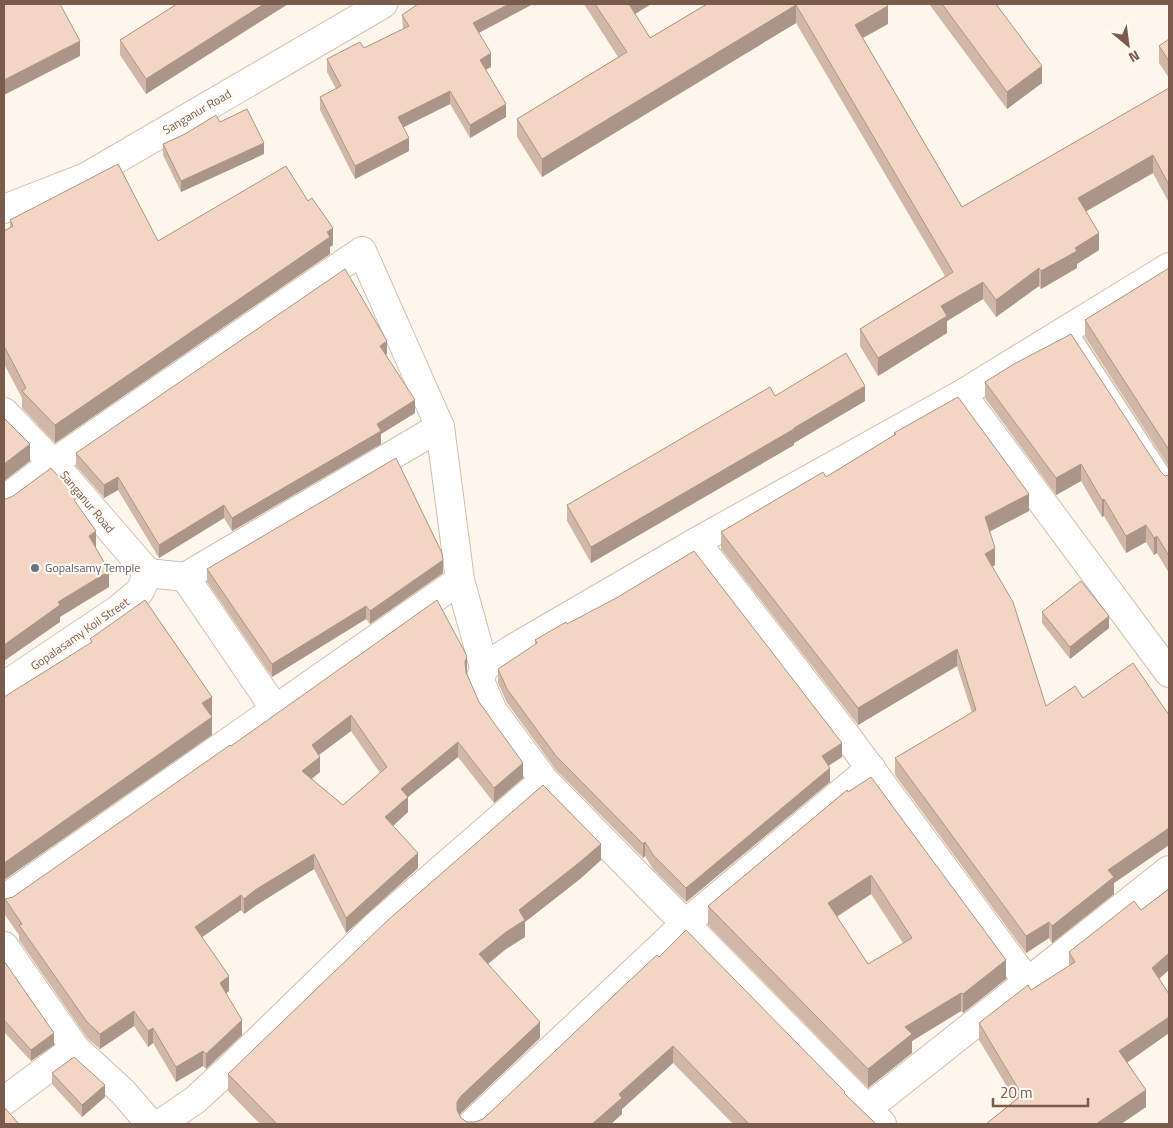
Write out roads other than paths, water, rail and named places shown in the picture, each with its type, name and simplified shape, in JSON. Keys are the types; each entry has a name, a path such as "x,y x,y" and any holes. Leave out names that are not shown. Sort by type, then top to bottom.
{"street":[{"name":"Sanganur Road","path":"4,209 86,177 384,4"},
{"path":"4,500 53,462 362,251 440,427 460,580 484,666 480,681 493,711 544,780 875,1116 1027,981 1169,870"},
{"path":"484,666 696,542 962,394 1169,267"},
{"path":"962,394 1169,673"},
{"name":"Sanganur Road","path":"4,412 53,462 148,573"},
{"path":"148,573 185,577 440,427"},
{"path":"696,542 870,768 1027,981"},
{"name":"Gopalasamy Koil Street","path":"4,686 119,609 140,591 148,573"},
{"path":"185,577 275,709"},
{"path":"4,899 460,580"},
{"path":"472,1124 686,923 870,768"},
{"path":"160,1124 195,1100 376,925 544,780"},
{"path":"4,946 76,1048 123,1092 147,1120 154,1124"},
{"path":"4,1101 76,1048"}],"lane":[{"path":"1068,329 1169,484"}],"place":[{"name":"Gopalsamy Temple","path":"35,568"}]}
